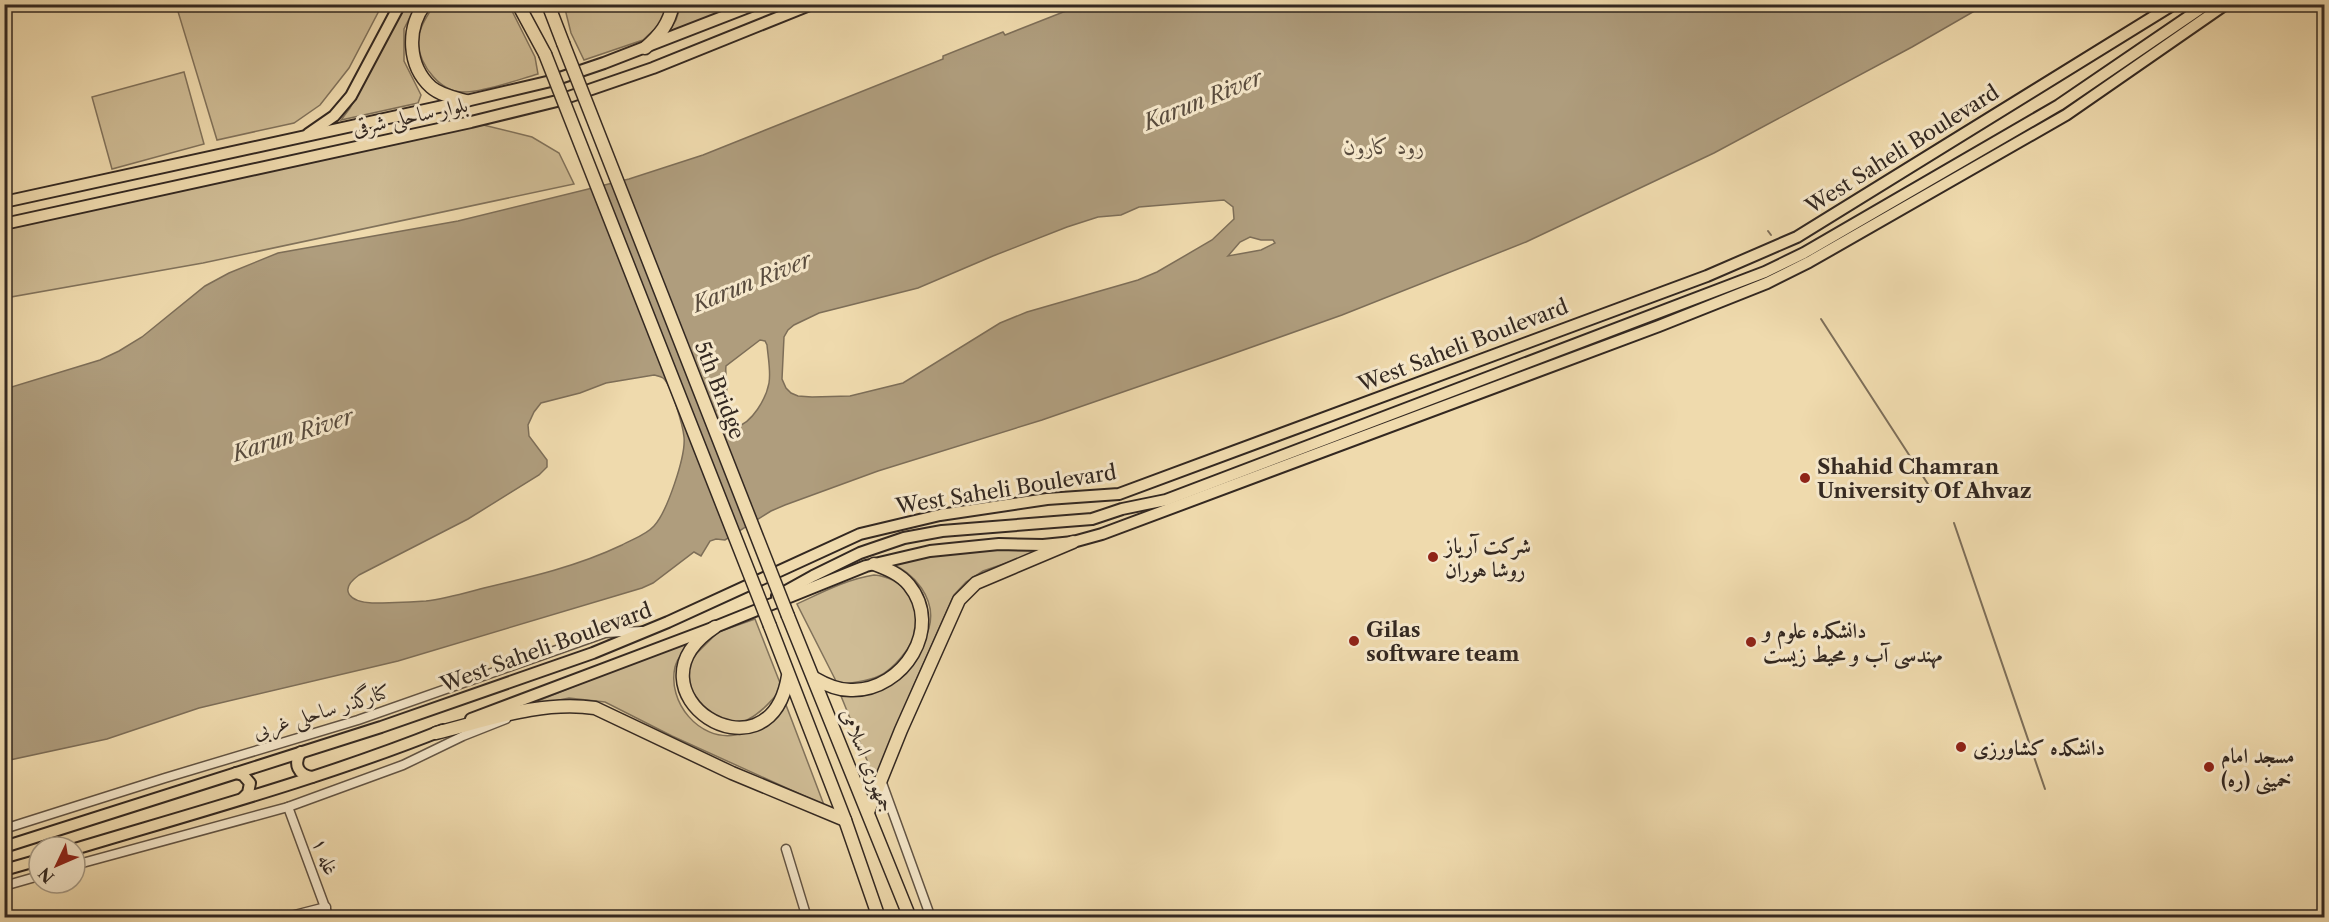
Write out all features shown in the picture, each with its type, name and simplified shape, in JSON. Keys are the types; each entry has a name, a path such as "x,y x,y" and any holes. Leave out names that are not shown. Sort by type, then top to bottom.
{"highway":[{"path":"425,4 419,11 413,30 411,49 415,63 432,88 466,102"},
{"path":"518,4 545,54"},
{"path":"527,4 545,54"},
{"path":"548,4 563,44"},
{"path":"554,4 563,44"},
{"path":"645,48 658,37 666,25 673,4"},
{"name":"5th Bridge","path":"563,44 788,616"},
{"name":"5th Bridge","path":"545,54 770,626"},
{"path":"868,813 958,600 976,582 1073,542"},
{"path":"813,678 829,686 852,691 873,688 893,678 914,654 923,626 920,605 910,585 893,571 874,564"},
{"name":"جمهوری اسلامی","path":"788,616 910,918"},
{"name":"جمهوری اسلامی","path":"770,626 845,820 879,918"},
{"path":"715,627 700,637 688,652 683,670 685,689 693,706 707,719 724,726 743,727 761,721 776,710 785,693 788,675"},
{"path":"436,733 543,707 572,705 595,708 732,773 845,820"}],"main road":[{"path":"304,137 334,116 351,96 400,4"},
{"name":"بلوار ساحلی شرقی","path":"4,202 466,102 551,81 645,48 756,4"},
{"name":"بلوار ساحلی شرقی","path":"4,224 471,122 557,101 643,72 812,4"},
{"name":"West Saheli Boulevard","path":"4,847 381,728 582,657 648,630 860,534 940,515 1047,499 1119,494 1588,318 1707,276 1797,237 2174,4"},
{"name":"West Saheli Boulevard","path":"743,616 813,576 860,553 904,537 965,529 1092,519 1122,509 1166,500 1765,272 1804,252 2059,105 2207,4"},
{"name":"West Saheli Boulevard","path":"87,845 312,777 436,733 874,564 930,551 964,547 1073,542 1102,534 1659,326 1767,283 1809,262 2066,115 2226,4"},
{"path":"301,752 297,761 298,768 302,774 312,777"},
{"path":"236,773 243,775 250,783 248,794 243,798"},
{"path":"4,872 27,864"}],"street":[{"name":"کنارگذر ساحلی غربی","path":"4,829 357,720 605,633 648,630"},
{"path":"87,862 288,807 403,765 463,736 526,711"},
{"path":"881,779 931,918"},
{"name":"غله ۱","path":"288,807 329,918"},
{"path":"786,849 807,918"},
{"path":"4,872 16,883"},
{"path":"4,886 27,880"},
{"path":"283,918 326,907"}],"shaded area":[{"path":"176,4 382,5 349,68 320,105 294,123 217,140"},
{"path":"405,5 416,5 404,29 404,61 421,95 418,103 341,120 350,108"},
{"path":"434,5 509,5 535,57 538,74 466,92 448,88 440,83 427,69 418,43 421,28"},
{"path":"564,5 667,5 661,23 643,40 584,60 571,33"},
{"path":"681,5 743,5 668,34"},
{"path":"184,72 204,144 112,169 92,97"},
{"path":"471,122 532,137 559,153 574,184 203,263 5,298 5,224"},
{"path":"980,550 1044,550 983,571 966,582 954,595 875,780 841,696 870,693 894,681 924,641 931,617 926,597 915,580 889,563"},
{"path":"874,575 893,580 907,593 916,610 917,630 905,652 887,671 870,679 838,685 797,604 844,583"},
{"path":"755,619 782,688 759,712 737,723 716,719 695,708 687,669 692,658 718,632"},
{"path":"697,637 678,659 675,667 676,693 688,716 709,732 735,735 756,727 786,705 824,805 672,736 605,702 569,698 520,708"}],"water":[{"path":"1081,5 1985,5 1912,47 1714,153 1526,242 1342,315 1221,358 1042,420 878,471 785,505 771,511 725,540 710,541 701,556 694,552 653,583 642,588 398,661 199,708 107,739 5,761 5,389 100,360 119,351 142,337 205,286 229,273 278,253 458,221 629,179 703,155 943,59 943,56 1003,32 1005,35","holes":["1224,200 1233,207 1234,219 1212,240 1157,272 1138,280 1027,312 1000,323 903,383 850,396 798,396 786,388 782,379 784,337 794,325 819,313 918,288 1067,227 1098,217 1121,215 1139,207","1250,237 1273,240 1275,243 1261,250 1228,256 1240,242","760,340 765,341 770,369 767,389 753,416 736,427 726,413 726,366","654,375 661,377 670,388 679,415 684,437 679,470 670,497 651,529 622,545 571,565 448,597 426,601 372,603 349,595 349,586 359,575 468,519 539,475 547,467 547,460 529,436 528,425 534,412 541,403 580,393 606,383"]}],"waterway":[{"path":"1768,231 1771,235"},
{"path":"1821,319 1937,498"},
{"path":"1954,523 2045,789"}],"place":[{"name":"Shahid Chamran University Of Ahvaz","path":"1805,478"},
{"name":"شرکت آریاز روشا هوران","path":"1433,557"},
{"name":"Gilas software team","path":"1354,641"},
{"name":"دانشکده علوم و مهندسی آب و محیط زیست","path":"1751,642"},
{"name":"دانشکده کشاورزی","path":"1961,747"},
{"name":"مسجد امام خمینی (ره)","path":"2209,767"}],"water label":[{"name":"Karun River","path":"1203,100"},
{"name":"رود کارون","path":"1384,146"},
{"name":"Karun River","path":"752,282"},
{"name":"Karun River","path":"293,435"}]}
